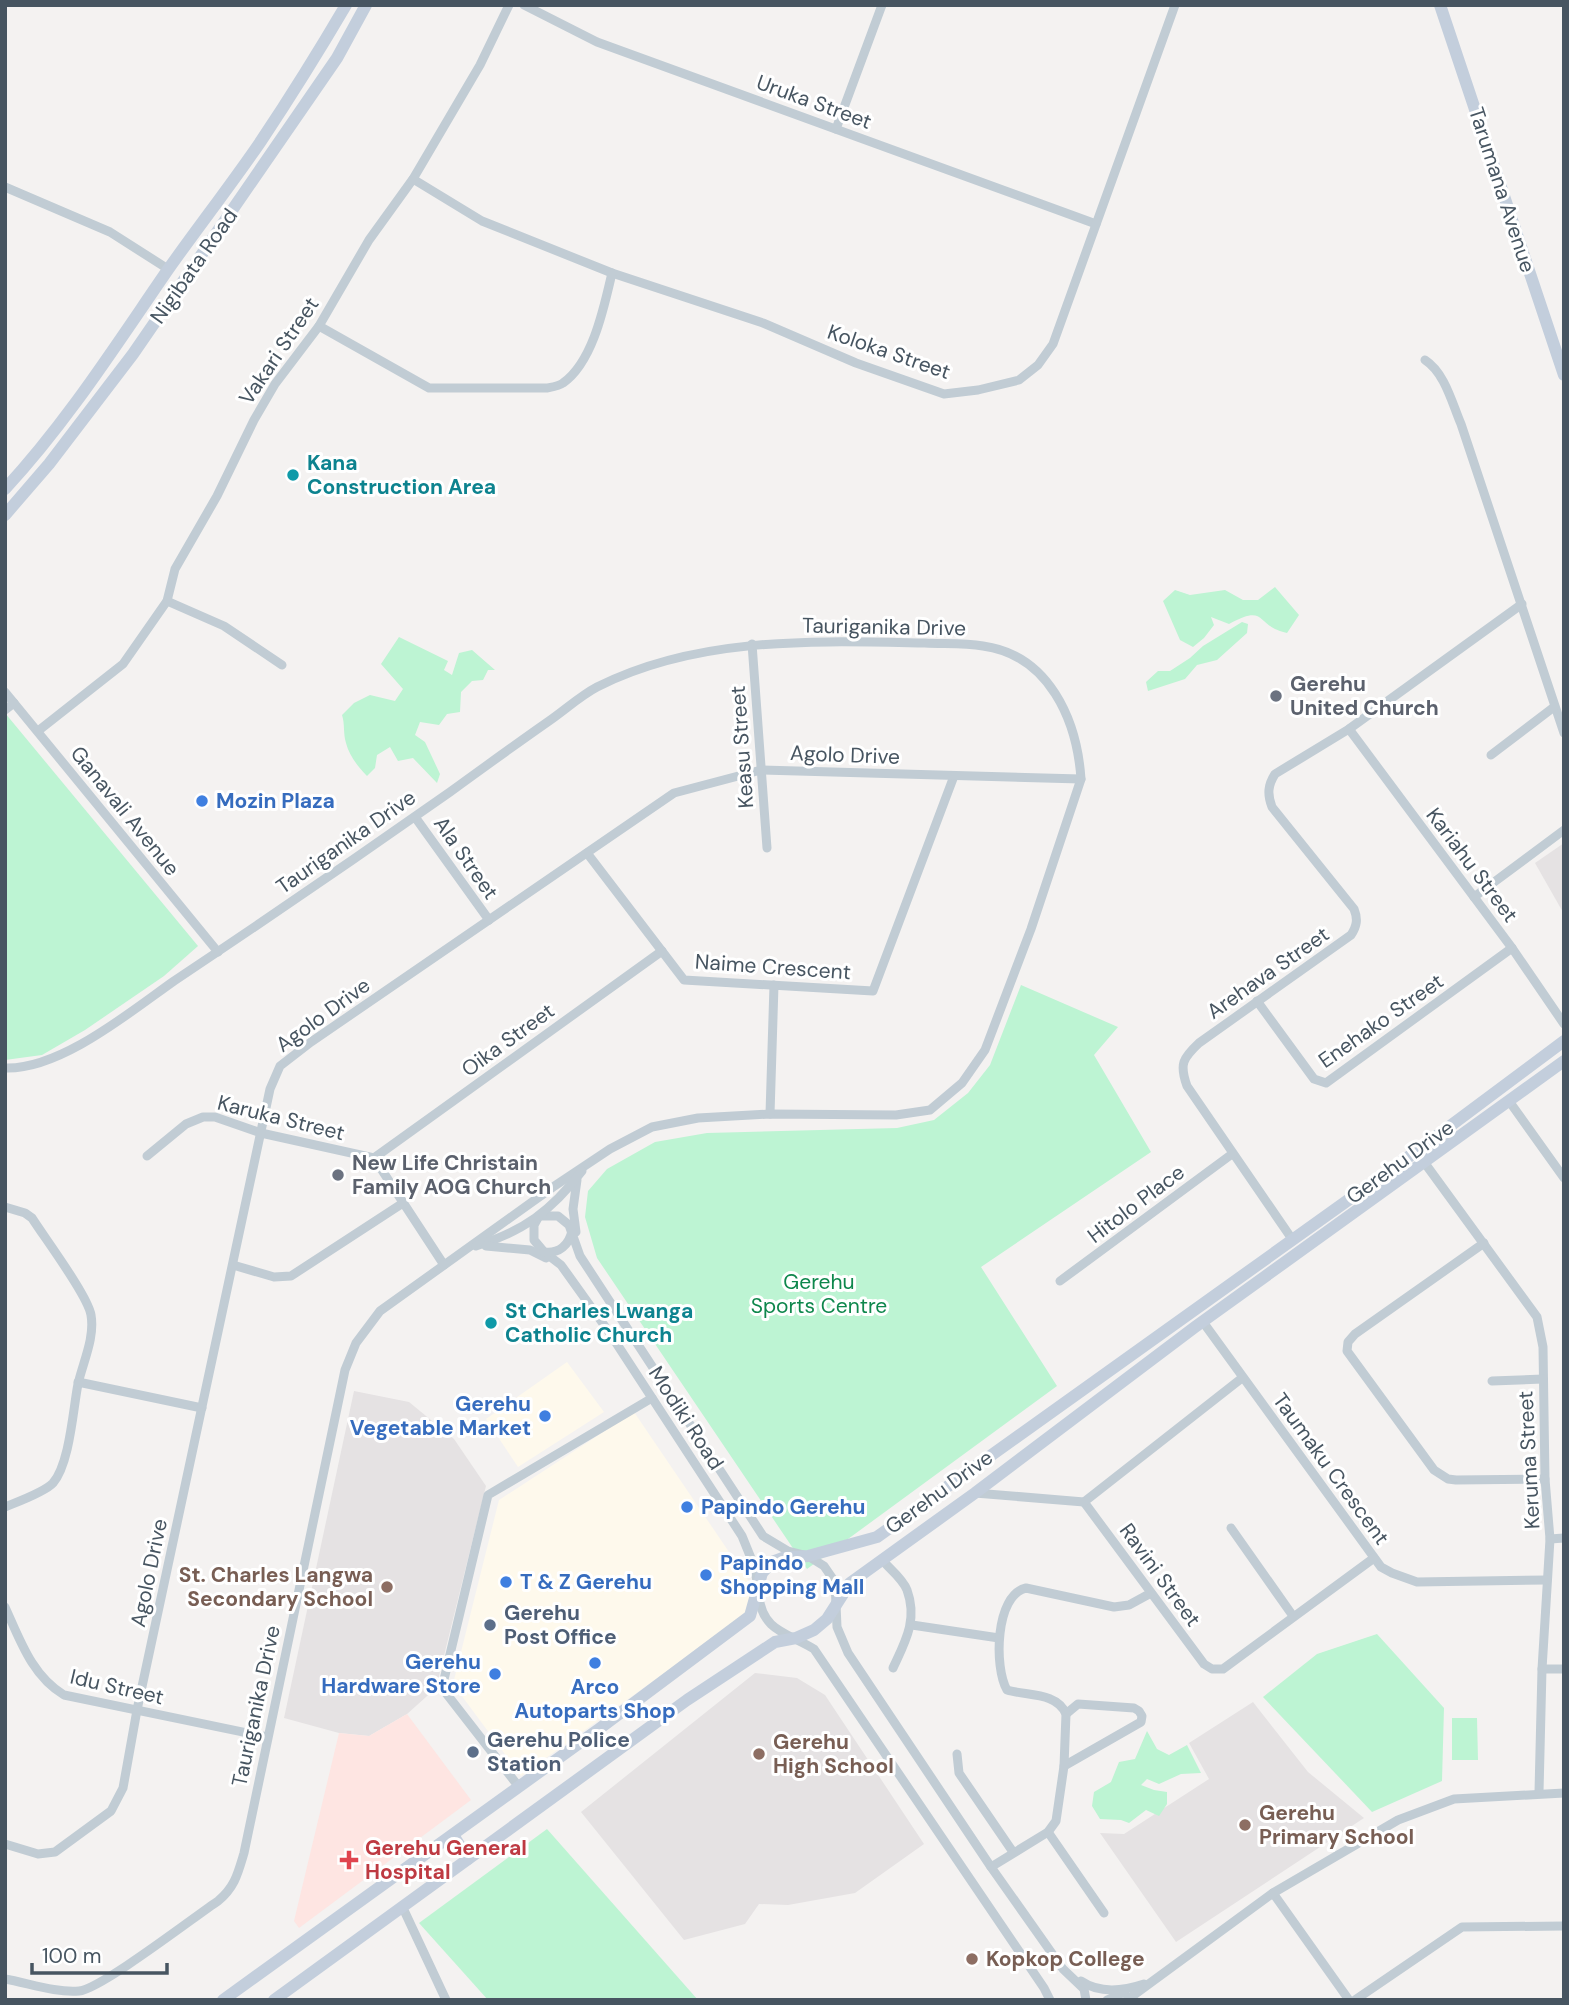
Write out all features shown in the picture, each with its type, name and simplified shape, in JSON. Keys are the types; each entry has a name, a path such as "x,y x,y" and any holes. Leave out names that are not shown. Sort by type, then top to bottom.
{"street":[{"name":"Nigibata Road","path":"5,489 55,431 93,380 305,75 346,5"},
{"name":"Nigibata Road","path":"5,515 49,464 133,354 329,70 366,5"},
{"name":"Vakari Street","path":"38,731 123,664 167,601 175,569 217,496 254,420 275,384 319,326 369,240 413,179 480,65 509,5"},
{"name":"Uruka Street","path":"524,5 597,42 1096,224"},
{"path":"836,129 882,5"},
{"name":"Koloka Street","path":"413,179 482,221 612,274 763,323 856,363 944,394 978,390 1019,380 1038,365 1053,344 1175,5"},
{"name":"Tarumana Avenue","path":"1440,5 1564,375"},
{"path":"5,187 110,232 168,269"},
{"path":"319,326 429,388 547,388 562,383 579,364 599,326 612,274"},
{"path":"1425,360 1440,374 1450,399 1504,548 1564,733"},
{"path":"167,601 224,626 282,665"},
{"name":"Arehava Street","path":"1292,1239 1232,1154 1183,1076 1184,1061 1199,1043 1351,935 1357,923 1354,909 1272,807 1268,790 1275,774 1349,729 1521,604"},
{"name":"Tauriganika Drive","path":"5,1068 36,1066 100,1032 415,817 595,688 668,661 752,644 850,642 985,646 1017,656 1051,686 1064,706 1080,759 1081,779 1031,929 985,1050 962,1083 929,1110 896,1115 770,1114 698,1118 652,1127 610,1149 380,1311 356,1343 345,1370 236,1882 229,1891 104,1980 83,1991 5,1979"},
{"name":"Keasu Street","path":"752,644 767,848"},
{"name":"Ganavali Avenue","path":"5,692 218,952"},
{"path":"5,710 14,703"},
{"path":"1491,755 1554,707"},
{"name":"Kariahu Street","path":"1349,729 1512,948 1564,1024"},
{"name":"Agolo Drive","path":"5,1844 38,1854 55,1852 111,1811 123,1788 137,1710 261,1133 271,1089 280,1066 674,793 761,770 1081,779"},
{"name":"Naime Crescent","path":"587,853 684,980 873,991 954,776"},
{"name":"Ala Street","path":"415,817 489,920"},
{"path":"1474,897 1564,830"},
{"name":"Enehako Street","path":"1256,1001 1314,1079 1326,1083 1512,948"},
{"name":"Oika Street","path":"374,1158 662,951"},
{"path":"770,1114 774,985"},
{"name":"Gerehu Drive","path":"223,2000 519,1787 750,1616 762,1573 772,1562 783,1558 808,1556 877,1537 1414,1153 1564,1041"},
{"name":"Gerehu Drive","path":"274,2000 687,1700 775,1642 796,1638 814,1630 827,1619 850,1583 1203,1322 1564,1061"},
{"path":"1509,1101 1564,1178"},
{"name":"Karuka Street","path":"147,1156 196,1118 215,1117 261,1133 374,1158"},
{"name":"Hitolo Place","path":"1060,1281 1232,1154"},
{"path":"374,1158 444,1265"},
{"name":"Keruma Street","path":"1424,1162 1537,1317 1543,1347 1545,1479 1550,1539 1542,1669 1539,1793"},
{"path":"577,1242 573,1209 577,1181 588,1164"},
{"name":"Tauriganika Drive","path":"471,1247 506,1237 540,1216 566,1192 588,1164"},
{"path":"233,1265 274,1277 291,1276 403,1203"},
{"path":"5,1208 25,1213 32,1218 91,1314 91,1338 78,1382 61,1468 50,1486 5,1507"},
{"path":"540,1216 558,1216 569,1225 572,1231 570,1241 552,1253 544,1252 534,1240 534,1225 540,1216"},
{"name":"Modiki Road","path":"572,1231 580,1256 763,1536 788,1551 808,1556 824,1566 835,1582 837,1627 848,1653 991,1867 1063,1969 1084,1989 1086,2000"},
{"path":"1484,1243 1355,1334 1348,1342 1347,1351 1441,1476 1456,1480 1545,1479"},
{"path":"471,1247 522,1249 561,1265"},
{"name":"Modiki Road","path":"544,1252 561,1265 742,1536 755,1568 760,1612 774,1629 814,1649 1044,1988 1048,2000"},
{"name":"Taumaku Crescent","path":"1203,1322 1381,1567 1417,1582 1547,1580"},
{"path":"975,1493 1084,1502 1242,1378"},
{"path":"1492,1381 1543,1379"},
{"path":"78,1382 202,1408"},
{"path":"519,1787 442,1688 488,1494 652,1398"},
{"name":"Ravini Street","path":"1084,1502 1204,1664 1212,1669 1223,1668 1374,1558"},
{"path":"1231,1528 1293,1616"},
{"path":"1550,1539 1564,1538"},
{"path":"883,1560 907,1588 912,1625 894,1668"},
{"path":"991,1867 1048,1832 1056,1821 1064,1766 1066,1714 1057,1701 1007,1690 1000,1674 999,1638 1010,1598 1026,1588 1114,1607 1129,1605 1151,1593"},
{"name":"Idu Street","path":"5,1607 28,1657 48,1685 64,1695 267,1737"},
{"path":"912,1625 999,1638"},
{"path":"1542,1669 1564,1670"},
{"path":"1064,1766 1141,1722 1141,1713 1134,1708 1078,1704 1066,1714"},
{"path":"957,1754 959,1773 1013,1852"},
{"path":"1127,2000 1273,1894 1398,1819 1454,1799 1564,1793"},
{"path":"1048,1832 1104,1913"},
{"path":"453,1835 468,1859"},
{"path":"1273,1894 1349,2000"},
{"path":"402,1906 441,1998"},
{"path":"1355,2000 1462,1927 1564,1926"},
{"path":"1063,1969 1087,1986 1102,1989 1127,1990 1153,1981"},
{"path":"1107,2000 1153,1981"}],"shaded area":[{"path":"1564,843 1564,914 1535,863"},
{"name":"Gerehu Vegetable Market","path":"567,1362 604,1412 518,1467 486,1419"},
{"name":"St. Charles Langwa Secondary School","path":"354,1391 409,1402 454,1439 486,1486 436,1688 407,1714 369,1736 339,1733 284,1718"},
{"path":"634,1412 763,1602 521,1776 453,1684 499,1500"},
{"name":"Gerehu High School","path":"755,1673 797,1678 825,1695 924,1844 855,1893 788,1905 759,1904 745,1924 684,1940 581,1812"},
{"name":"Gerehu Primary School","path":"1253,1702 1308,1772 1364,1818 1176,1942 1100,1833 1124,1834 1209,1779 1189,1743"},
{"name":"Gerehu General Hospital","path":"407,1714 471,1800 299,1928 294,1921 339,1733 369,1736"}],"green space":[{"path":"1275,587 1299,615 1287,633 1277,630 1256,616 1241,618 1229,624 1211,617 1214,625 1193,647 1180,640 1163,601 1175,590 1190,595 1225,590 1243,600 1258,600"},
{"path":"1242,622 1248,624 1247,633 1217,660 1197,665 1185,679 1148,691 1146,682 1158,671 1170,671 1203,646"},
{"path":"399,637 448,661 444,670 452,675 459,653 472,650 495,670 488,670 483,680 472,681 461,692 460,712 447,714 439,725 420,722 415,735 425,742 440,774 437,783 413,758 398,761 390,747 377,755 375,768 367,776 354,761 346,743 342,715 354,703 370,695 395,701 403,689 381,664"},
{"path":"5,713 198,946 164,976 85,1030 42,1055 5,1060"},
{"name":"Gerehu Sports Centre","path":"1021,985 1118,1027 1094,1055 1151,1152 981,1267 1057,1386 807,1569 597,1258 585,1217 588,1191 607,1169 655,1142 707,1133 897,1128 934,1120 968,1093 990,1065"},
{"path":"1377,1634 1444,1708 1442,1781 1372,1812 1263,1697 1317,1654"},
{"path":"1452,1718 1477,1718 1478,1760 1452,1760"},
{"path":"1147,1731 1157,1749 1169,1755 1187,1745 1201,1773 1181,1774 1159,1784 1147,1779 1141,1785 1167,1792 1167,1804 1159,1816 1146,1810 1129,1823 1100,1819 1092,1806 1094,1792 1111,1782 1119,1762 1135,1759"},
{"path":"547,1829 698,2000 488,2000 419,1923"}],"place":[{"name":"Kana Construction Area","path":"293,475"},
{"name":"Gerehu United Church","path":"1276,696"},
{"name":"Mozin Plaza","path":"202,801"},
{"name":"New Life Christain Family AOG Church","path":"338,1175"},
{"name":"St Charles Lwanga Catholic Church","path":"491,1323"},
{"name":"Gerehu Vegetable Market","path":"545,1416"},
{"name":"Papindo Gerehu","path":"687,1507"},
{"name":"Papindo Shopping Mall","path":"706,1575"},
{"name":"T & Z Gerehu","path":"506,1582"},
{"name":"St. Charles Langwa Secondary School","path":"387,1587"},
{"name":"Gerehu Post Office","path":"490,1625"},
{"name":"Arco Autoparts Shop","path":"595,1663"},
{"name":"Gerehu Hardware Store","path":"495,1674"},
{"name":"Gerehu Police Station","path":"473,1752"},
{"name":"Gerehu High School","path":"759,1754"},
{"name":"Gerehu Primary School","path":"1245,1825"},
{"name":"Gerehu General Hospital","path":"349,1860"},
{"name":"Kopkop College","path":"972,1959"}]}
